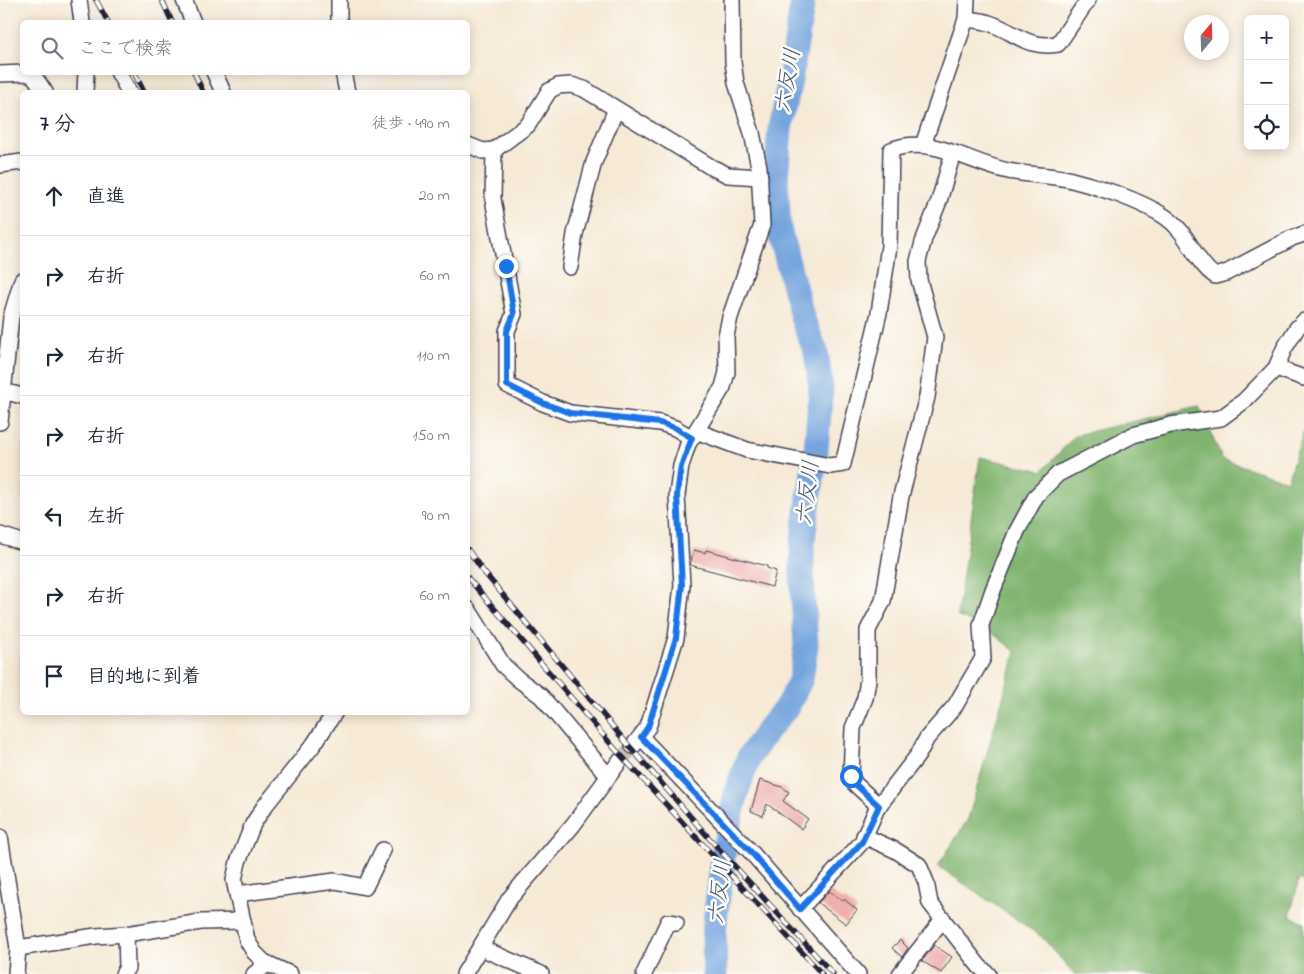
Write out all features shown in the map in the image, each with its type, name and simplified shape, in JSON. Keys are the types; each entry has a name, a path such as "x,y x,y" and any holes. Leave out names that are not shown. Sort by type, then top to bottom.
{"street":[{"path":"79,0 82,20"},
{"path":"184,0 192,20"},
{"path":"339,0 339,20"},
{"path":"732,0 733,62 736,83 752,133 760,177 762,225 730,317 726,336 727,372 723,387 694,434 681,466 677,495 682,585 676,638 648,727 637,741 751,852 858,974"},
{"path":"924,145 966,19 967,0"},
{"path":"966,19 989,23 1029,42 1044,46 1058,44 1088,0"},
{"path":"0,74 20,73"},
{"path":"35,75 44,90"},
{"path":"85,90 86,75"},
{"path":"120,75 128,90"},
{"path":"215,75 222,90"},
{"path":"344,75 347,90"},
{"path":"470,146 483,151 494,150 528,125 549,91 558,86 571,85 584,89 711,168 728,175 760,177"},
{"path":"570,267 575,234 594,162 616,109"},
{"path":"494,150 493,199 514,314 507,331 507,385 543,403 570,413 660,423 747,450 801,462 830,466 843,464 879,313 889,246 891,150 910,145 924,145 1006,170 1068,179 1123,197 1164,216 1181,229 1206,269 1215,276 1226,273 1292,238 1304,234"},
{"path":"879,806 855,784 851,776 853,728 865,698 868,680 868,630 883,601 901,496 927,397 935,337 919,280 918,261 924,239 940,201 953,153"},
{"path":"0,166 20,162"},
{"path":"0,422 3,391 2,376 11,317 20,287"},
{"path":"800,909 862,842 879,806 918,755 927,738 955,706 983,658 981,626 992,590 1017,531 1036,496 1058,474 1133,434 1171,425 1221,418 1244,401 1276,368 1288,342 1304,321"},
{"path":"1276,368 1304,378"},
{"path":"3,391 20,395"},
{"path":"0,535 20,541"},
{"path":"470,612 503,664 518,679 541,696 608,776"},
{"path":"290,974 268,964 254,952 247,940 234,880 238,862 253,824 264,807 314,744 332,715"},
{"path":"464,974 510,898 573,825 620,762"},
{"path":"864,836 895,850 920,865 926,882 930,904 979,966 988,974"},
{"path":"0,837 18,948 16,974"},
{"path":"237,894 334,881 365,887 383,850"},
{"path":"900,974 943,919"},
{"path":"18,948 201,922 243,921"},
{"path":"644,974 668,922 676,923"},
{"path":"123,974 127,968 126,934"},
{"path":"481,948 541,974"},
{"path":"254,974 268,964"}],"green space":[{"path":"1199,406 1222,459 1287,481 1304,430 1304,881 1299,879 1290,916 1304,922 1304,974 1074,974 1042,937 938,866 968,819 1016,652 990,631 957,616 980,457 1042,471 1076,435"}],"building":[{"path":"694,550 705,553 706,550 767,566 767,568 776,571 772,587 690,565"},
{"path":"760,780 782,787 789,792 783,801 808,819 801,829 767,804 763,816 751,811"},
{"path":"829,891 843,901 844,899 857,910 846,924 818,903"},
{"path":"900,940 908,948 902,957 892,948"},
{"path":"934,945 952,957 941,973 922,961"}],"waterway":[{"name":"六反川","path":"715,974 714,932 717,905 724,850 737,790 749,757 769,728 787,707 801,679 806,645 802,546 816,451 821,388 816,352 803,320 779,229 776,181 780,128 803,0"}],"tunnel":[{"path":"619,762 633,746"}],"railway":[{"path":"96,0 107,20"},
{"path":"162,0 171,20"},
{"path":"136,75 143,90"},
{"path":"195,75 202,90"},
{"path":"470,553 483,571 624,740 709,838 833,974"},
{"path":"470,580 616,750 822,974"}],"route":[{"path":"506,266 514,314 507,331 507,385 543,403 570,413 660,423 675,428 692,438 688,444 681,466 677,495 682,585 676,638 648,727 641,737 751,852 800,909 862,842 879,806 855,784 851,776"}]}
